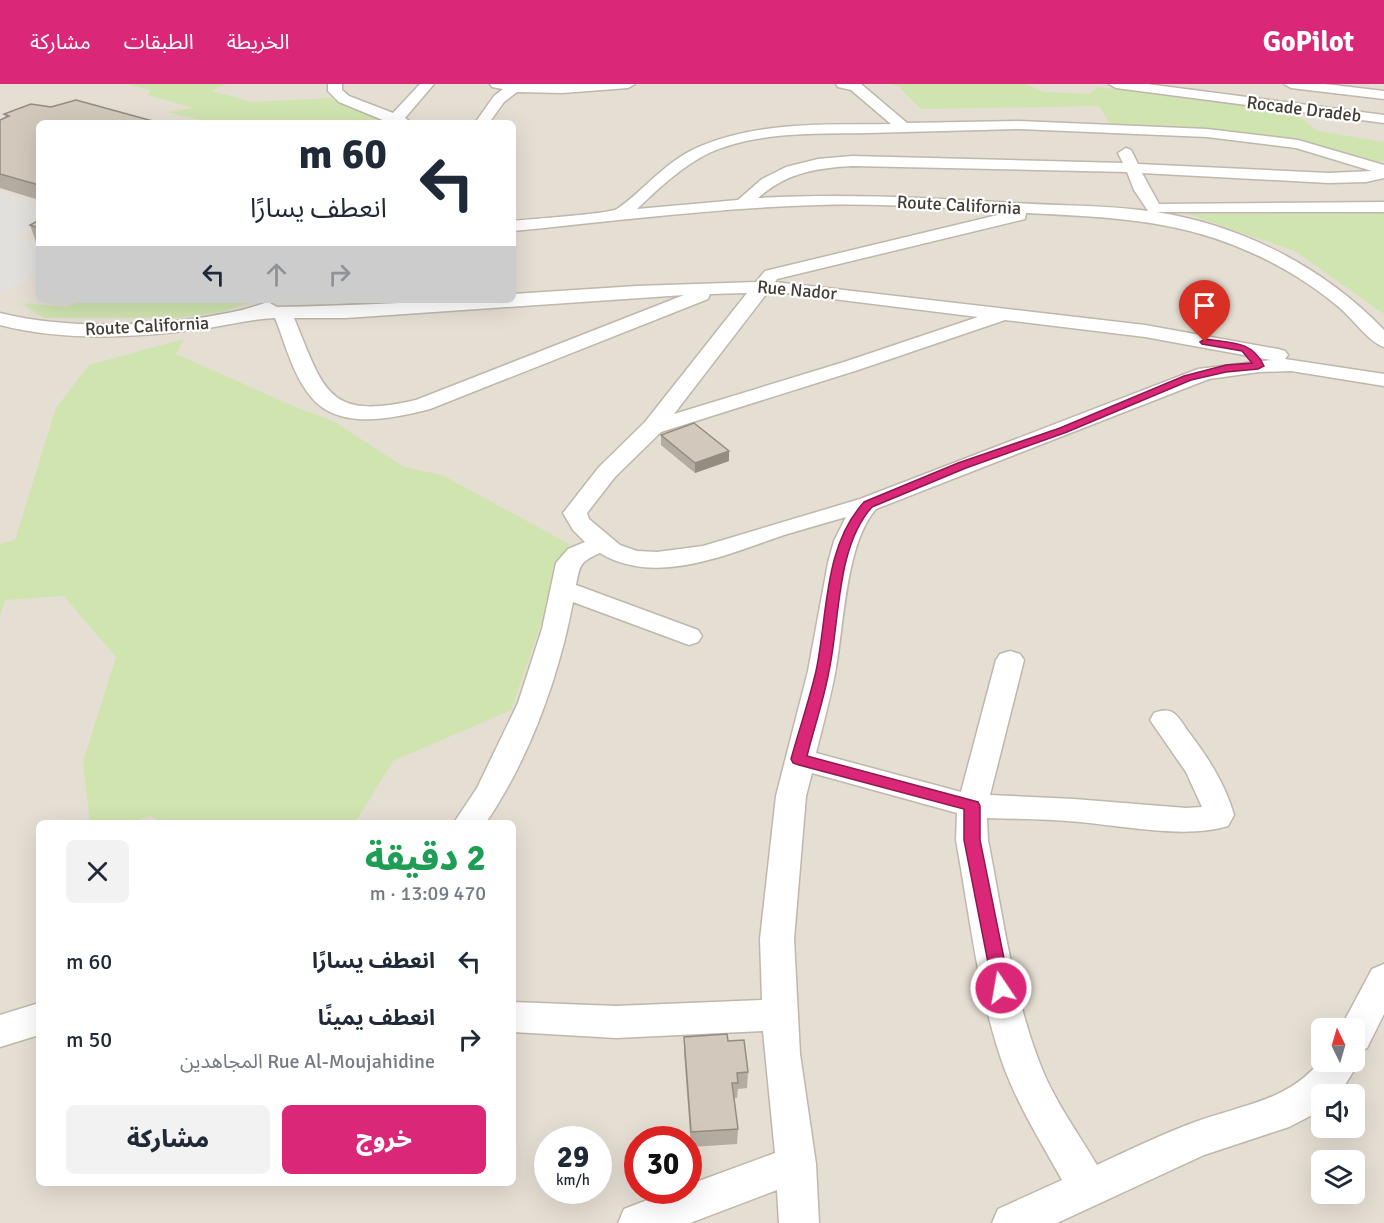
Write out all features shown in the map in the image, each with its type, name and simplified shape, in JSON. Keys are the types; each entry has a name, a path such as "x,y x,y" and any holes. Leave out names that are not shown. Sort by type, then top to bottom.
{"street":[{"path":"335,84 335,91 344,99 397,120"},
{"path":"401,120 427,84"},
{"path":"497,84 516,86 627,84"},
{"path":"843,84 856,87 907,126 925,161"},
{"name":"Rocade Dradeb","path":"1116,84 1384,119"},
{"path":"1291,84 1384,95"},
{"path":"484,120 492,108 516,86"},
{"path":"619,216 659,179 687,159 731,140 783,131 907,126 1019,125 1116,128 1277,140 1318,149 1384,172"},
{"path":"1116,128 1132,168 1154,208"},
{"path":"742,205 761,186 778,175 794,169 852,161 925,161 1132,168 1329,178 1366,177 1384,172"},
{"name":"Route California","path":"516,226 742,205 840,200 1102,212 1185,224 1260,249 1309,276 1351,308 1381,335"},
{"path":"1102,212 1154,208 1384,207"},
{"path":"1023,208 1022,213 1017,217 771,275 653,427 607,472 576,509 575,515 580,523 600,544 637,558 674,559 699,554 803,521 868,504 962,466 1064,430 1188,378 1226,369 1252,357 1384,380"},
{"path":"287,307 311,380 321,395 347,410 365,413 386,412 423,405 722,287"},
{"name":"Rue Nador","path":"516,301 722,287 792,288 1145,331 1252,357"},
{"name":"Rue Nador","path":"287,307 346,312 481,303"},
{"name":"Route California","path":"0,319 51,327 161,329 207,324 287,307"},
{"path":"653,427 851,366 1005,314"},
{"path":"1338,372 1384,369"},
{"path":"799,1223 796,1164 782,1054 777,939 791,796 822,671 840,562 850,531 868,504"},
{"path":"471,820 490,793 532,703 547,660 568,563 577,554 600,544"},
{"path":"564,589 689,636"},
{"path":"1010,660 972,806 972,840 997,971 1024,1070 1040,1105 1089,1188"},
{"path":"799,759 972,806 1074,810 1186,820 1217,818 1219,815 1217,808 1205,781 1164,720"},
{"path":"1364,1018 1384,979"},
{"path":"516,1017 616,1022 781,1015"},
{"path":"0,1030 36,1020"},
{"path":"1012,1223 1218,1131 1281,1114 1309,1096 1334,1072"},
{"path":"638,1223 796,1164"}],"shaded area":[{"path":"0,84 1384,84 1384,1223 0,1223"},
{"path":"0,192 36,204 36,228 15,238 36,245 36,277 0,292"}],"green space":[{"path":"128,84 225,84 211,91 253,102 330,98 392,120 201,120 168,112 194,108 148,95 151,91"},
{"path":"889,84 1027,84 1043,92 1090,94 1097,87 1294,113 1318,131 1384,142 1384,160 1378,162 1308,142 1268,135 1110,124 1099,106 921,109 899,87"},
{"path":"1384,213 1384,314 1295,251 1187,214"},
{"path":"21,303 67,307 77,303 248,303 222,312 179,318 44,318"},
{"path":"184,339 176,354 293,406 333,421 404,467 442,475 569,544 511,710 393,761 357,820 159,820 150,816 138,820 90,820 83,762 116,657 64,596 5,600 0,615 0,544 15,540 56,408 89,365"}],"building":[{"path":"76,100 149,120 36,120 36,184 0,174 0,120 9,116 4,114 31,104 51,107"},
{"path":"694,423 729,451 695,463 661,435"},
{"path":"727,1034 728,1041 744,1040 748,1072 737,1073 738,1083 732,1083 738,1129 702,1131 702,1126 691,1126 684,1037"}],"route":[{"path":"1001,988 972,840 972,806 799,759 822,671 840,562 846,541 860,513 868,504 962,466 1064,430 1188,378 1226,369 1258,366 1254,356 1245,349 1205,342"}]}
